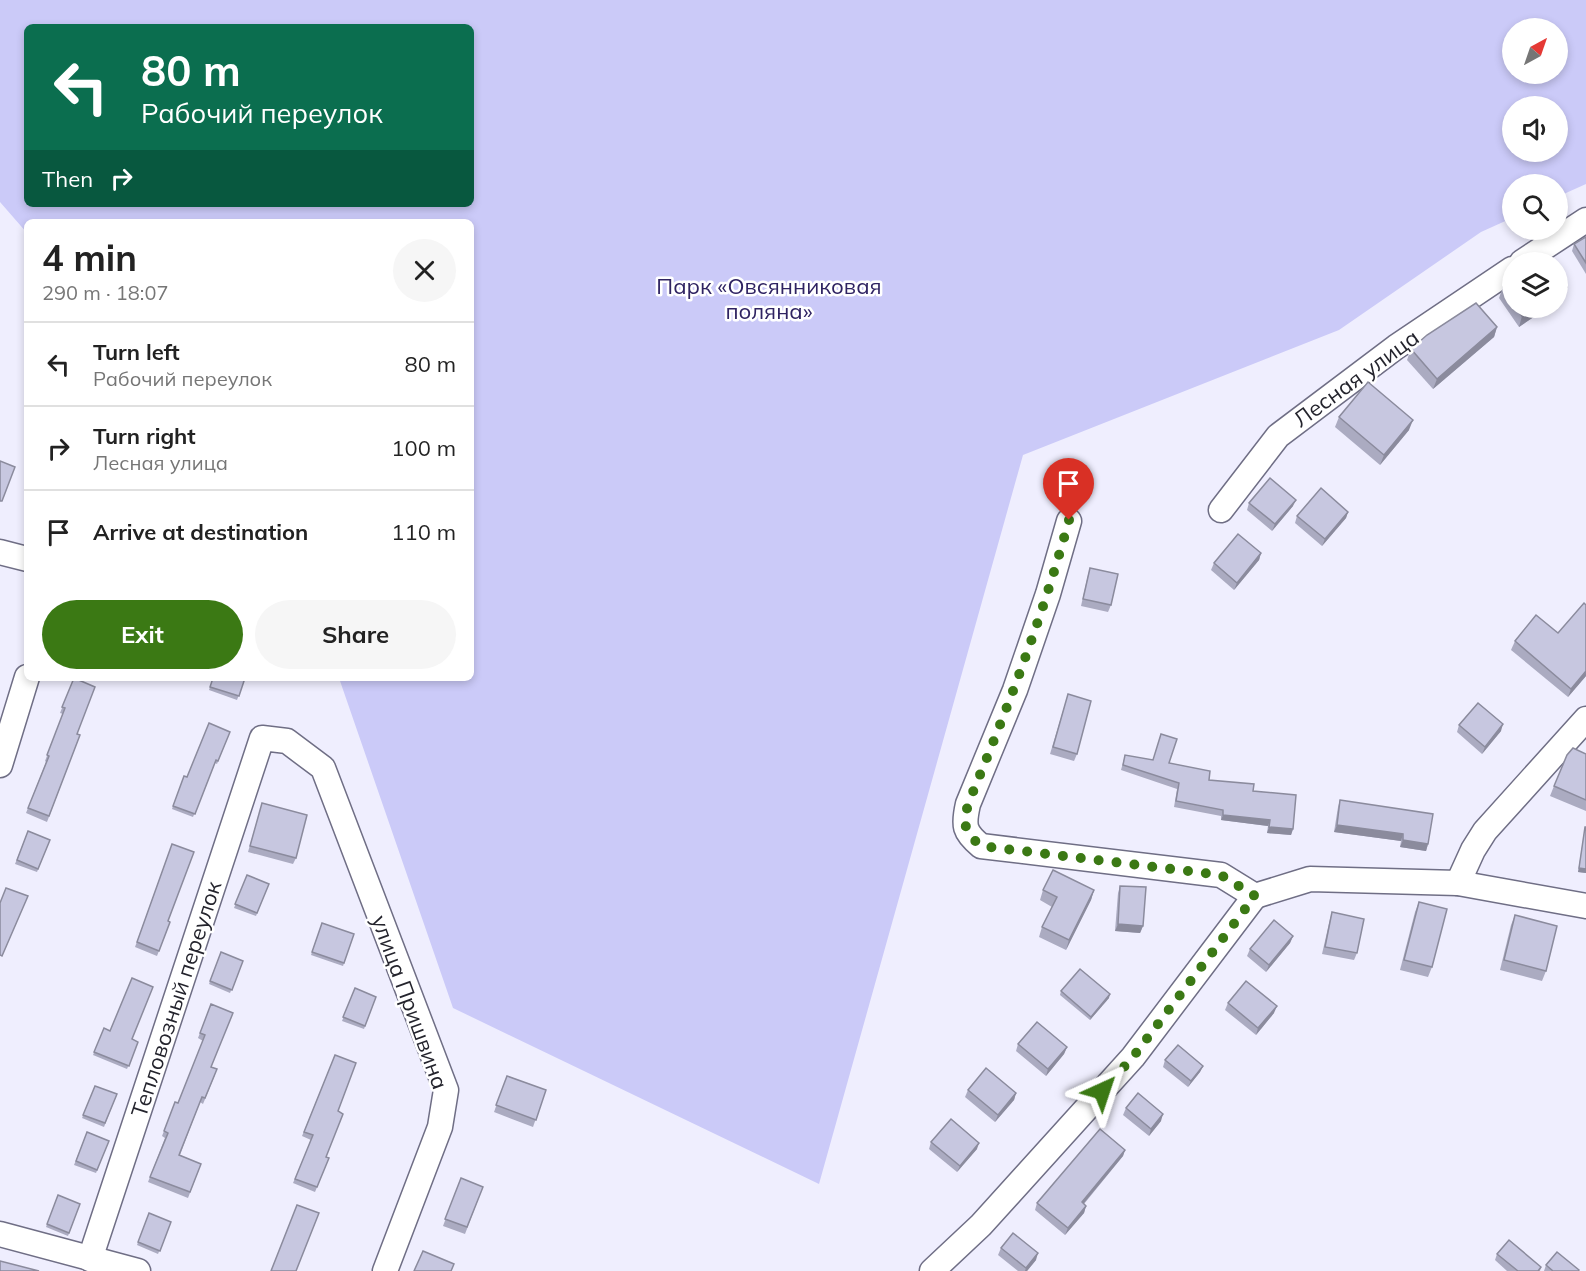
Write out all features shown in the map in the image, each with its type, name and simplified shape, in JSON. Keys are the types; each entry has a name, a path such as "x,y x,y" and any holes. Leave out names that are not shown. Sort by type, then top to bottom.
{"street":[{"path":"1537,252 1586,220"},
{"name":"Лесная улица","path":"1221,510 1278,436 1396,347 1502,276"},
{"path":"1069,520 1048,594 1015,690 968,804 964,820 968,835 981,846 1221,875 1255,896"},
{"path":"0,552 24,558"},
{"path":"0,765 26,681"},
{"path":"1458,883 1473,850 1485,831 1586,719"},
{"name":"Тепловозный переулок","path":"90,1259 262,738 286,741 323,768"},
{"name":"улица Пришвина","path":"323,768 446,1090 440,1127 385,1271"},
{"path":"932,1271 981,1225 1133,1057 1255,896 1310,879 1458,883 1586,906"},
{"path":"0,1234 138,1271"}],"green space":[{"name":"Парк «Овсянниковая поляна»","path":"0,0 1586,0 1586,184 1568,192 1568,174 1502,174 1502,223 1481,232 1339,330 1023,455 819,1184 453,1008 340,681 474,681 474,219 24,219 24,230 0,202"}],"building":[{"path":"1586,237 1586,263 1574,244"},
{"path":"1476,303 1497,327 1437,379 1411,349 1427,335"},
{"path":"1368,382 1413,420 1384,455 1339,417"},
{"path":"0,461 15,467 2,501 0,501"},
{"path":"1270,478 1296,500 1275,524 1249,503"},
{"path":"1321,488 1348,512 1325,539 1297,516"},
{"path":"1238,534 1261,553 1237,583 1214,563"},
{"path":"1090,568 1118,574 1111,605 1083,599"},
{"path":"1584,603 1586,605 1586,671 1571,689 1515,641 1536,615 1558,633"},
{"path":"73,681 81,681 95,687 77,734 80,735 49,816 28,808 49,756 47,755 65,708 62,707"},
{"path":"212,681 244,681 239,696 210,687"},
{"path":"1068,694 1091,701 1077,754 1053,747"},
{"path":"1478,703 1503,724 1485,747 1459,725"},
{"path":"209,723 230,732 218,761 216,760 195,814 173,806 184,776 187,777"},
{"path":"1161,734 1177,739 1169,763 1210,771 1209,780 1254,784 1253,791 1296,795 1293,829 1269,827 1270,820 1223,815 1223,810 1176,801 1179,783 1123,765 1125,755 1153,760"},
{"path":"1573,748 1586,754 1586,800 1554,786 1567,755"},
{"path":"1340,800 1433,814 1428,844 1403,840 1403,834 1337,825"},
{"path":"262,803 307,815 296,858 250,846"},
{"path":"1586,827 1586,869 1579,868"},
{"path":"28,831 50,840 38,869 17,860"},
{"path":"172,844 194,852 159,951 137,942"},
{"path":"1053,870 1094,890 1069,940 1042,927 1057,897 1043,890"},
{"path":"247,875 269,884 257,913 235,904"},
{"path":"1120,886 1146,887 1143,926 1118,924"},
{"path":"6,888 28,896 2,956 0,955 0,903"},
{"path":"1419,902 1447,909 1432,967 1404,960"},
{"path":"1332,912 1364,919 1357,953 1325,947"},
{"path":"1515,915 1557,926 1546,971 1504,960"},
{"path":"1274,920 1293,936 1269,965 1250,949"},
{"path":"322,923 354,934 344,963 312,952"},
{"path":"221,952 243,961 232,990 210,981"},
{"path":"1080,969 1110,994 1091,1017 1061,991"},
{"path":"132,978 153,987 132,1039 138,1042 129,1066 94,1052 104,1028 110,1031"},
{"path":"1246,981 1277,1006 1258,1028 1228,1003"},
{"path":"355,988 376,997 365,1026 343,1017"},
{"path":"211,1004 233,1013 211,1067 217,1069 205,1098 202,1097 179,1155 201,1164 190,1192 150,1177 168,1133 164,1131 175,1102 178,1103 205,1035 200,1033"},
{"path":"1037,1022 1067,1047 1048,1069 1018,1044"},
{"path":"1178,1045 1203,1066 1191,1081 1165,1060"},
{"path":"335,1055 356,1063 338,1111 343,1114 317,1187 295,1179 313,1135 304,1132"},
{"path":"986,1068 1016,1093 998,1115 968,1090"},
{"path":"507,1076 546,1090 536,1120 496,1105"},
{"path":"95,1086 117,1094 105,1123 83,1115"},
{"path":"1138,1093 1163,1114 1151,1129 1126,1108"},
{"path":"951,1119 979,1143 960,1166 931,1142"},
{"path":"1100,1129 1125,1150 1082,1202 1086,1206 1068,1228 1037,1203"},
{"path":"87,1132 109,1141 97,1170 76,1161"},
{"path":"461,1178 483,1187 467,1227 445,1219"},
{"path":"58,1195 80,1204 69,1233 47,1224"},
{"path":"297,1205 319,1213 296,1271 271,1271"},
{"path":"149,1213 171,1222 160,1251 138,1242"},
{"path":"1013,1233 1038,1253 1026,1268 1001,1248"},
{"path":"1509,1240 1541,1267 1538,1271 1518,1271 1497,1254"},
{"path":"423,1251 454,1264 451,1271 414,1271"},
{"path":"1557,1252 1579,1270 1553,1271 1546,1265"},
{"path":"0,1261 39,1271 0,1271"}],"route":[{"path":"1069,520 1048,594 1015,690 968,804 964,820 968,835 981,846 1221,875 1255,896 1133,1057 1102,1091"}]}
